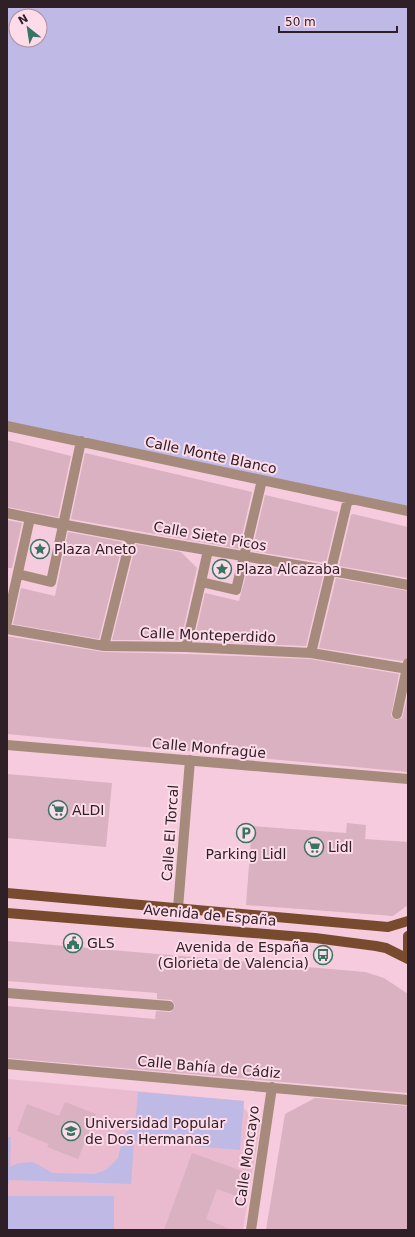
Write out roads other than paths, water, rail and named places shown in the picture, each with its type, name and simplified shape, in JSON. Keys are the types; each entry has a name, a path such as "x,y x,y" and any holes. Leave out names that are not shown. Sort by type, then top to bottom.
{"main road":[{"name":"Avenida de España","path":"7,893 388,927 408,921"},
{"name":"Avenida de España","path":"7,913 315,938 386,948 408,960"},
{"path":"408,936 408,953"}],"street":[{"name":"Calle Monte Blanco","path":"7,426 408,511"},
{"path":"18,574 51,582 81,441"},
{"path":"201,582 236,590 262,480"},
{"path":"311,653 348,499"},
{"name":"Calle Siete Picos","path":"7,513 62,525 331,570 408,585"},
{"path":"7,622 30,518"},
{"path":"104,646 131,537"},
{"path":"186,647 208,550"},
{"name":"Calle Monteperdido","path":"7,630 104,646 186,647 311,653 408,667"},
{"path":"397,714 408,667"},
{"name":"Calle Monfragüe","path":"7,745 408,779"},
{"name":"Calle El Torcal","path":"178,908 190,760"},
{"path":"7,994 170,1006"},
{"name":"Calle Bahía de Cádiz","path":"7,1064 408,1100"},
{"name":"Calle Moncayo","path":"251,1230 272,1087"}],"place":[{"name":"Plaza Aneto","path":"40,549"},
{"name":"Plaza Alcazaba","path":"222,569"},
{"name":"ALDI","path":"58,810"},
{"name":"Parking Lidl","path":"246,833"},
{"name":"Lidl","path":"314,847"},
{"name":"GLS","path":"73,943"},
{"name":"Avenida de España (Glorieta de Valencia)","path":"323,955"},
{"name":"Universidad Popular de Dos Hermanas","path":"71,1131"}]}
